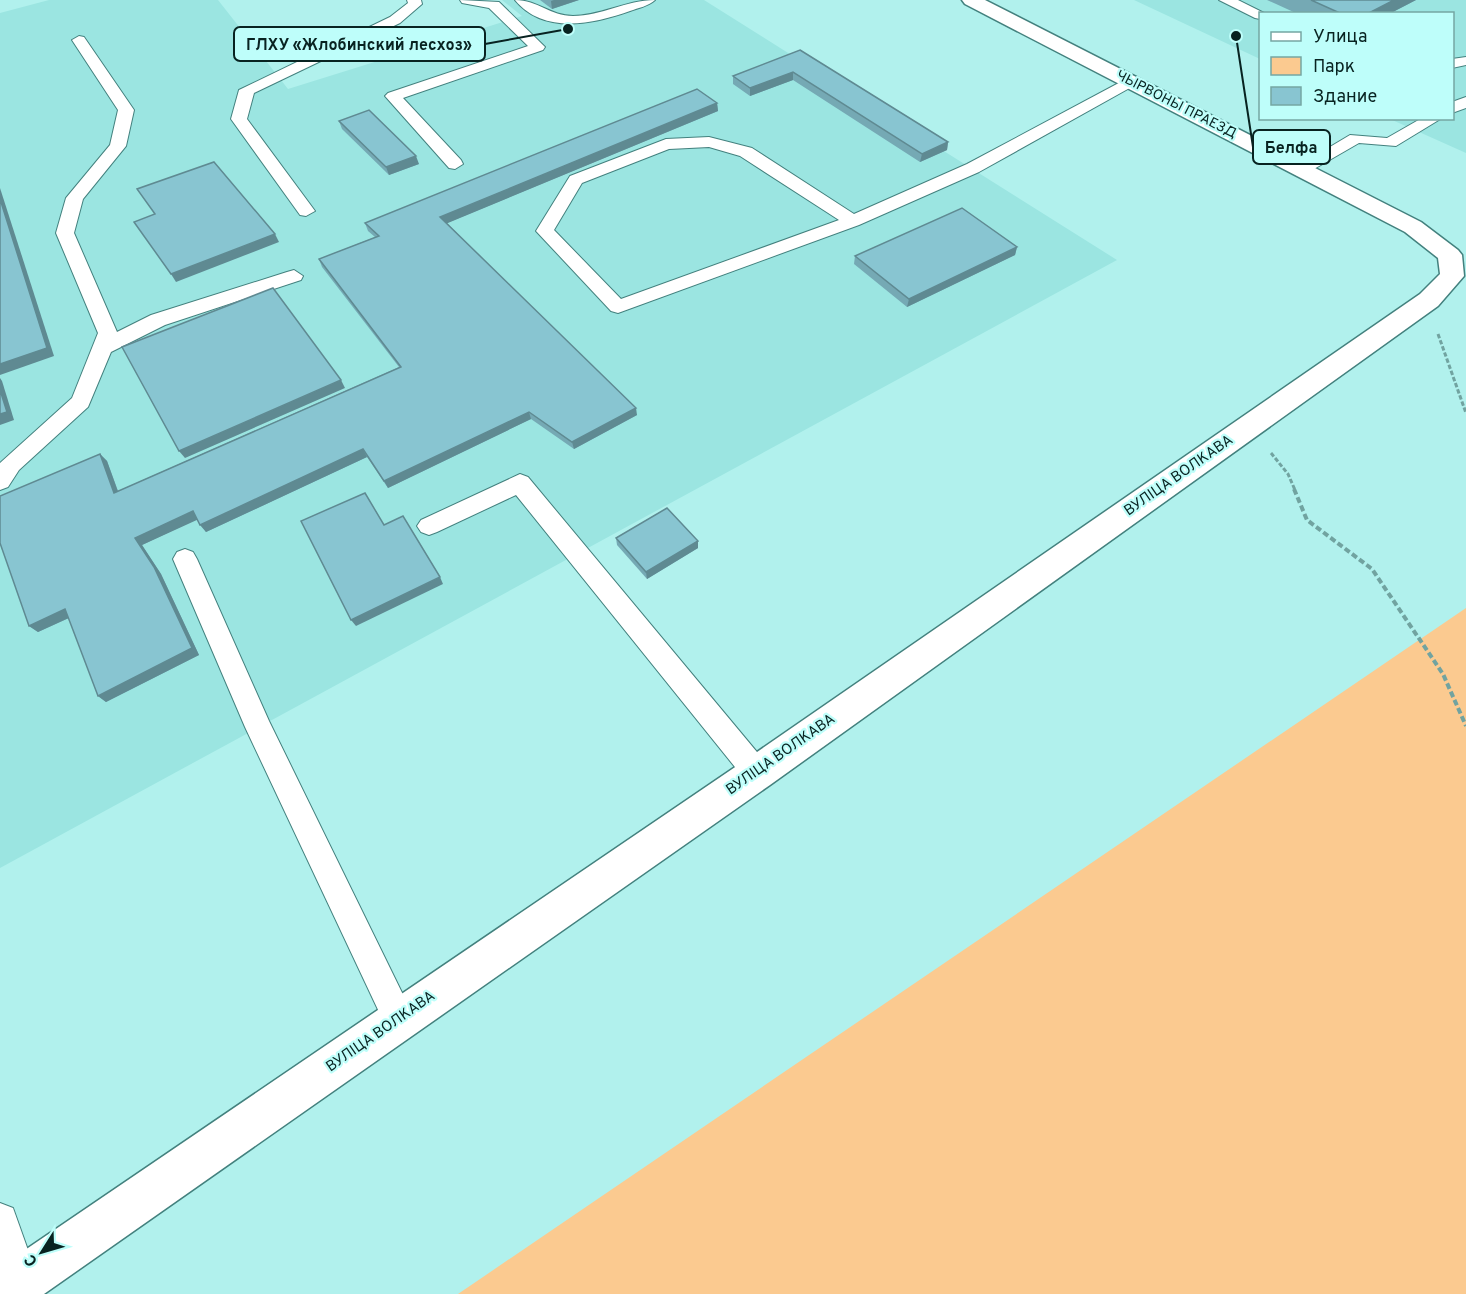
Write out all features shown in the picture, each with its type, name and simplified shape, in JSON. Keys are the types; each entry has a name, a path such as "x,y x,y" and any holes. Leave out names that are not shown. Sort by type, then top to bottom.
{"street":[{"name":"ЧЫРВОНЫ ПРАЕЗД","path":"971,0 1413,227"},
{"path":"1413,227 1466,237"},
{"name":"ВУЛІЦА ВОЛКАВА","path":"12,1287 757,773 1429,300 1452,276 1450,255 1413,227"}],"lane":[{"path":"306,211 239,118 247,90 395,20 415,4 414,0"},
{"path":"455,164 393,96 538,47 494,5 467,0"},
{"path":"522,0 538,13 554,20 576,22 648,0"},
{"path":"1226,0 1259,15"},
{"path":"0,481 11,464 81,402 108,333 65,233 75,198 118,146 126,110 79,40"},
{"path":"853,221 746,152 709,142 666,144 576,180 545,231 618,307 853,221 973,168 1130,82"},
{"path":"1301,170 1356,138 1390,143 1430,120"},
{"path":"102,348 158,320 294,276"},
{"path":"429,526 520,483 757,773"},
{"path":"185,560 258,727 399,1020"},
{"path":"0,1221 12,1287"}],"path":[{"path":"1429,300 1446,361 1466,413"},
{"path":"1250,426 1288,474 1307,520 1372,569 1443,674 1466,726"}],"shaded area":[{"path":"49,0 218,0 288,89 522,16 502,0 704,0 1117,260 0,868 0,13"},
{"path":"1134,0 1466,0 1466,153 1392,120 1454,120 1454,12 1259,12 1259,59"}],"green space":[{"path":"1466,608 1466,1294 458,1294"}],"building":[{"path":"1311,0 1394,0 1371,12 1338,12"},
{"path":"800,50 948,142 922,154 793,72 750,88 733,76"},
{"path":"697,89 717,103 440,217 636,408 572,442 529,412 384,481 363,449 200,525 193,511 135,538 154,567 192,648 98,696 65,609 29,626 0,543 0,496 100,454 114,493 401,367 319,259 379,236 365,223"},
{"path":"369,110 416,156 386,167 339,121"},
{"path":"214,162 275,234 171,274 134,222 155,214 137,189"},
{"path":"0,199 47,348 0,364"},
{"path":"962,208 1017,247 909,299 855,256"},
{"path":"273,288 341,380 179,451 122,347"},
{"path":"0,390 7,412 0,414"},
{"path":"365,493 384,525 403,516 440,577 351,620 301,521"},
{"path":"667,508 698,541 646,572 616,538"}],"place":[{"name":"ГЛХУ «Жлобинский лесхоз»","path":"568,29"},
{"name":"Белфа","path":"1236,36"}]}
